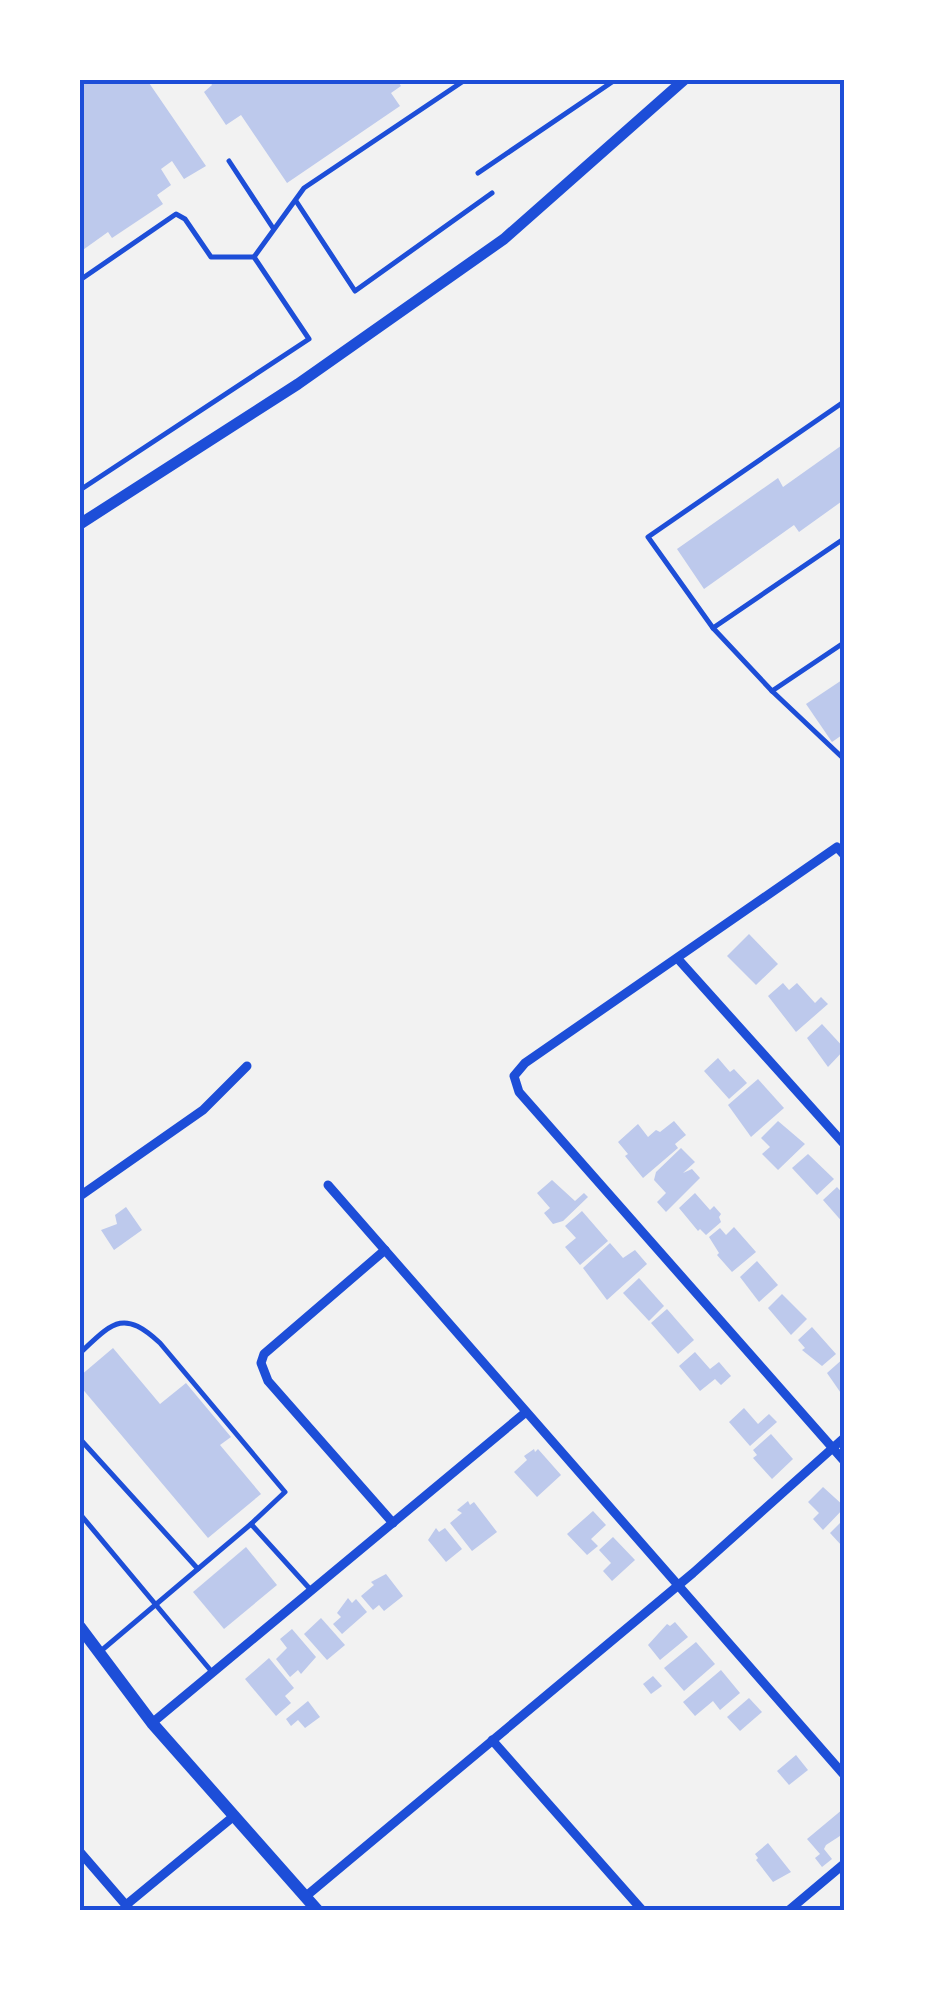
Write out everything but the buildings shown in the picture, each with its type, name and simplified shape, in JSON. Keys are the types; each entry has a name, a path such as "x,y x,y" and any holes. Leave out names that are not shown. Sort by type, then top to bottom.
{"main road":[{"path":"80,1627 152,1724 318,1911"}],"street":[{"path":"80,524 298,384 504,240 682,81"},
{"path":"845,856 837,847 525,1063 514,1076 519,1092 845,1462"},
{"path":"678,958 845,1145"},
{"path":"80,1196 202,1110 247,1066"},
{"path":"328,1185 845,1776"},
{"path":"385,1250 264,1354 261,1363 268,1381 393,1523"},
{"path":"152,1724 526,1412"},
{"path":"305,1897 678,1584 845,1437"},
{"path":"492,1740 643,1911"},
{"path":"80,1852 128,1908 234,1816"},
{"path":"788,1911 845,1863"}],"lane":[{"path":"254,257 304,188 465,80"},
{"path":"478,173 616,80"},
{"path":"228,161 272,228"},
{"path":"296,202 355,291 492,193"},
{"path":"80,280 176,214 185,219 211,257 254,257"},
{"path":"80,490 309,339 254,257"},
{"path":"845,400 648,537 713,628 845,760"},
{"path":"713,628 845,538"},
{"path":"772,691 845,642"},
{"path":"80,1353 104,1330 123,1321 142,1326 284,1492 99,1652"},
{"path":"80,1439 198,1569"},
{"path":"80,1514 214,1674"},
{"path":"251,1524 312,1592"}]}
